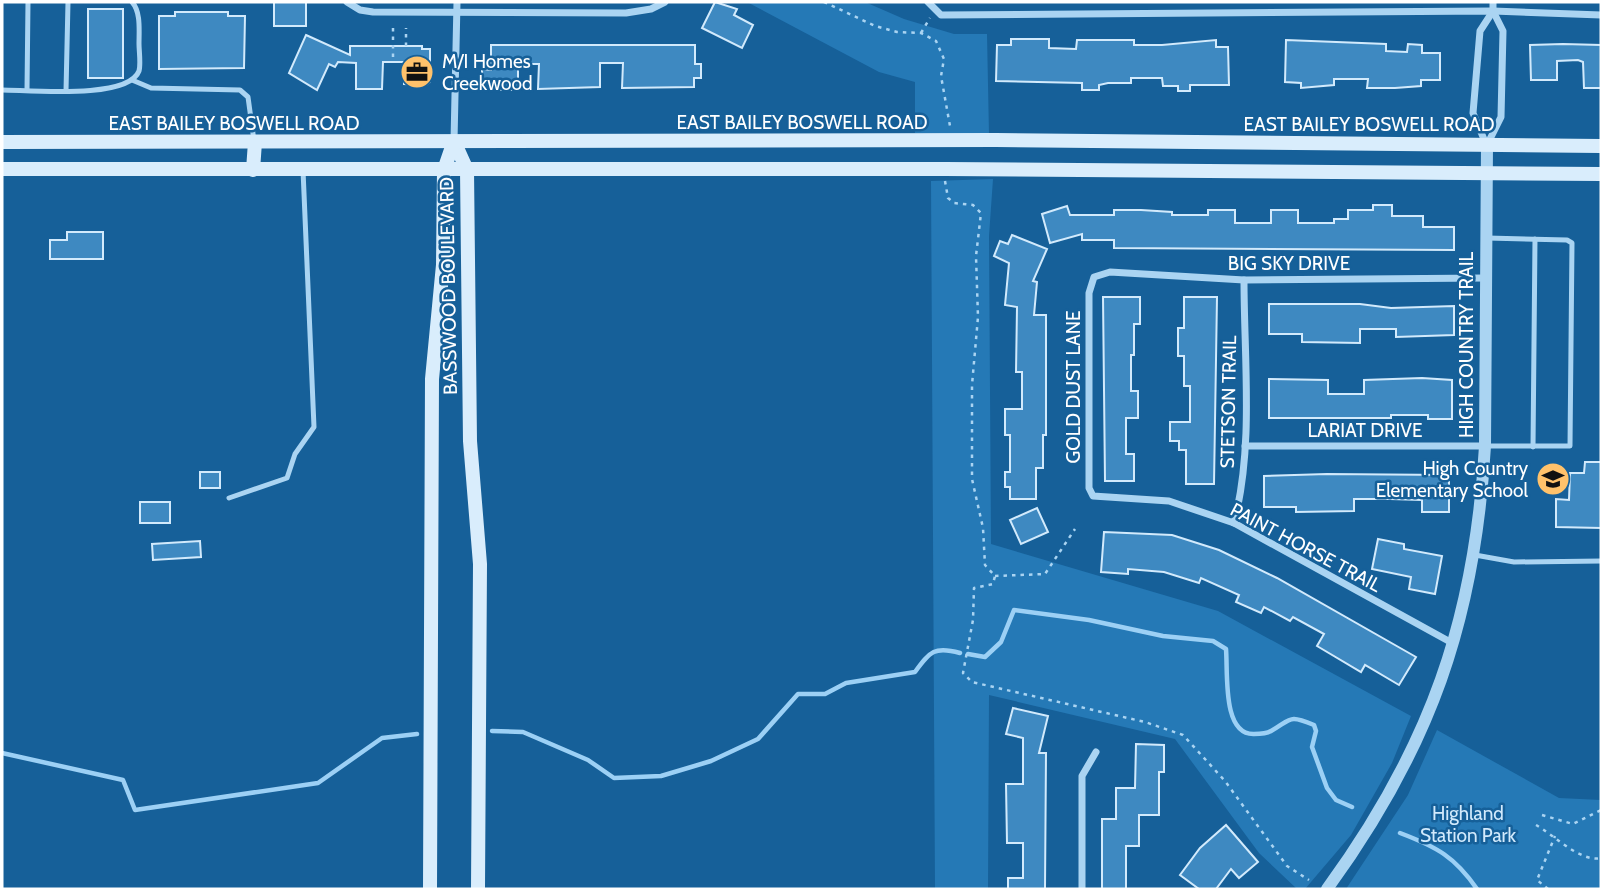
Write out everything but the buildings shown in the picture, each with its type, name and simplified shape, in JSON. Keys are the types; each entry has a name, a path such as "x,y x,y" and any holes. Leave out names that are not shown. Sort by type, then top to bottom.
{"main road":[{"name":"EAST BAILEY BOSWELL ROAD","path":"2,142 996,140 1601,146"},
{"name":"BASSWOOD BOULEVARD","path":"430,889 432,389 443,272 444,170 454,141"},
{"name":"BASSWOOD BOULEVARD","path":"454,141 467,170 470,440 480,564 478,889"},
{"path":"253,170 254,142"},
{"path":"2,169 1601,174"}],"street":[{"path":"347,2 360,10 456,14 626,13 651,9 665,2"},
{"path":"454,141 457,2"},
{"path":"1487,145 1501,117 1503,31 1493,11 1493,2"},
{"path":"928,3 941,15 1493,11 1601,15"},
{"path":"1487,145 1473,113 1480,31 1493,11"},
{"name":"HIGH COUNTRY TRAIL","path":"1328,889 1399,778 1436,698 1454,644 1475,555 1485,446 1487,145"},
{"name":"BIG SKY DRIVE","path":"1094,276 1110,272 1244,280 1486,278"},
{"name":"GOLD DUST LANE","path":"1093,496 1089,488 1089,293 1094,276"},
{"name":"STETSON TRAIL","path":"1234,523 1242,492 1245,446 1244,280"},
{"name":"LARIAT DRIVE","path":"1245,446 1485,446"},
{"name":"PAINT HORSE TRAIL","path":"1093,496 1169,501 1234,523 1454,644"},
{"path":"1082,889 1083,776 1096,752"}],"lane":[{"path":"27,90 28,2"},
{"path":"66,91 68,2"},
{"path":"2,90 66,91 117,87 132,80 139,71 139,19 132,2"},
{"path":"132,80 151,88 240,90 248,97 254,142"},
{"path":"229,498 286,478 295,454 314,428 303,170"},
{"path":"1485,446 1570,446 1572,243 1567,240 1486,238"},
{"path":"1533,447 1535,239"},
{"path":"1475,555 1514,562 1601,561"}],"path":[{"path":"824,2 875,26 897,32 921,33 936,41 944,59 942,76 949,108 949,134"},
{"path":"921,33 935,10"},
{"path":"393,28 393,60"},
{"path":"406,28 406,46"},
{"path":"945,179 948,198 954,202 973,205 981,213 976,256 978,317 972,386 972,479 984,528 985,565 995,576 1045,574 1075,529"},
{"path":"995,576 993,584 974,589 973,620 963,673 971,682 1145,722 1184,735 1225,780 1287,866 1310,880"},
{"path":"1542,815 1573,824 1601,810"},
{"path":"1536,825 1581,857 1601,858"},
{"path":"1548,889 1537,880 1555,836"}],"green space":[{"path":"747,2 865,2 904,19 954,34 987,34 989,135 915,133 915,82 879,72"},
{"path":"993,179 989,236 991,544 1218,611 1411,716 1392,763 1351,835 1305,889 1297,889 1259,853 1175,739 989,695 988,889 935,889 931,181"},
{"name":"Highland Station Park","path":"1437,730 1559,798 1601,800 1601,889 1346,889 1408,795"}],"waterway":[{"path":"968,654 985,657 1001,642 1014,610 1089,620 1163,636 1213,641 1226,649 1227,687 1236,725 1244,732 1254,734 1269,732 1291,719 1314,725 1316,731 1312,747 1327,788 1336,800 1352,807"},
{"path":"492,731 523,732 588,760 614,778 661,776 711,761 758,739 798,694 825,694 846,683 915,672 929,655 939,650 960,653"},
{"path":"2,753 123,780 135,810 318,783 382,738 417,734"},
{"path":"1400,833 1444,854 1477,889"}],"place":[{"name":"M/I Homes Creekwood","path":"417,72"},
{"name":"High Country Elementary School","path":"1553,479"}]}
